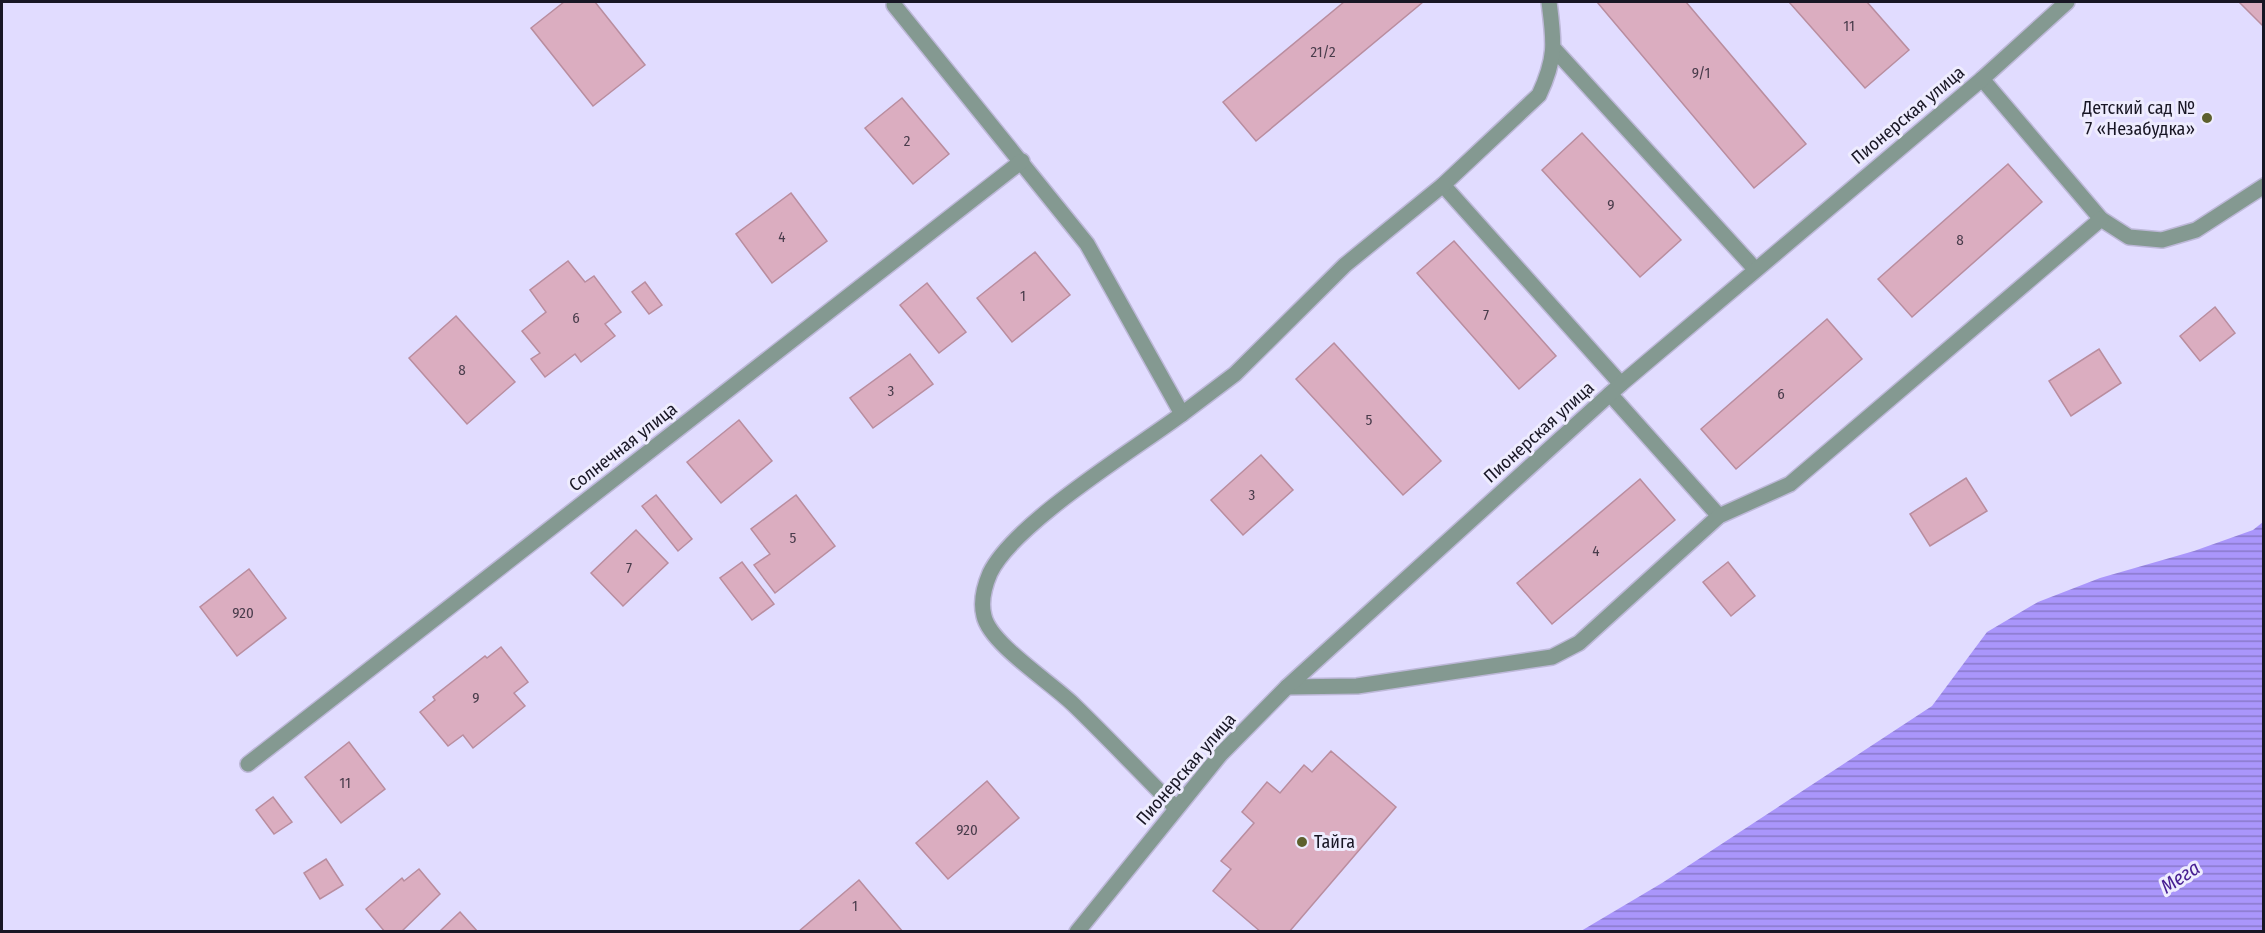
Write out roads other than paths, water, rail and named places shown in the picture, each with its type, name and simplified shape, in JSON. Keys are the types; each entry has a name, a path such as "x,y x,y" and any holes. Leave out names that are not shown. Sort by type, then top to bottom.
{"street":[{"path":"1176,808 1072,702 993,634 984,618 981,597 991,571 1018,537 1056,506 1235,374 1345,265 1443,185 1539,95 1549,75 1555,50 1549,2"},
{"name":"Пионерская улица","path":"1077,932 1220,755 1287,687 1615,389 1982,79 2067,2"},
{"path":"893,3 1087,244 1182,414"},
{"path":"1555,50 1755,269"},
{"path":"1982,79 2101,219 2129,237 2162,240 2196,230 2264,186"},
{"name":"Солнечная улица","path":"248,764 1022,161"},
{"path":"1443,185 1719,516"},
{"path":"1287,687 1357,686 1552,657 1579,643 1719,516 1790,484 2101,219"}],"water":[{"name":"Мега","path":"2263,522 2263,931 1581,931 1662,883 1932,706 1987,632 2038,602 2100,578 2194,551 2253,530"}],"place":[{"name":"Детский сад № 7 «Незабудка»","path":"2207,118"},
{"name":"Тайга","path":"1302,842"}]}
